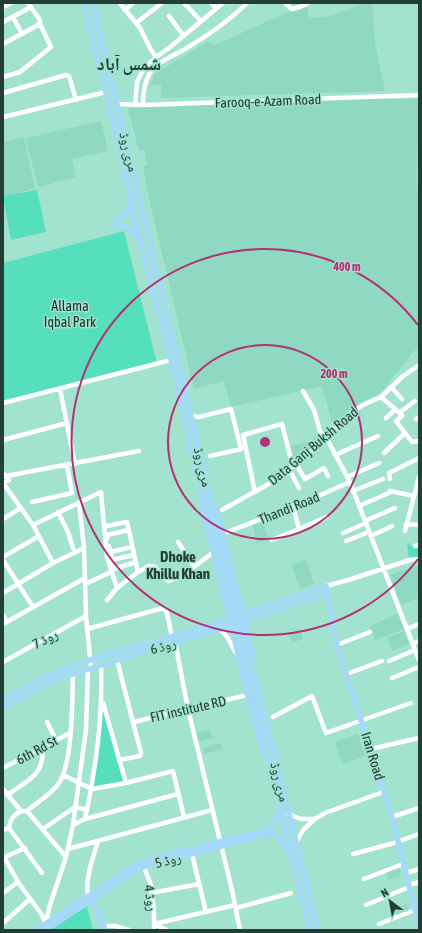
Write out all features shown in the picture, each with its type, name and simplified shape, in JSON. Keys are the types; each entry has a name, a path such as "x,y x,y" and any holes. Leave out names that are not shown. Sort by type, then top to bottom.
{"main road":[{"name":"مری روڈ","path":"84,3 131,196 134,216 171,360 201,492 206,502 224,563"},
{"name":"مری روڈ","path":"93,3 192,416 224,563 318,930"},
{"name":"مری روڈ","path":"131,196 127,214 115,224 133,229 141,241"},
{"path":"208,488 214,498 244,614 277,752 275,761"},
{"path":"201,492 202,504 260,743 269,762"},
{"name":"روڈ 6","path":"3,708 51,682 173,639 218,629 244,614 326,586"},
{"name":"Iran Road","path":"326,586 337,645 392,817 419,926"},
{"name":"روڈ 6","path":"3,700 46,677 90,660 230,623 245,621 327,592"},
{"path":"238,653 239,646 242,644 248,644 252,648"},
{"name":"مری روڈ","path":"253,680 269,762 310,930"},
{"name":"روڈ 5","path":"90,898 137,870 152,864 192,854 269,828 273,825 281,809"},
{"name":"روڈ 5","path":"36,930 46,927 144,860 269,834 276,835 281,839 286,852 292,859"},
{"path":"90,898 96,907 104,928"}],"street":[{"path":"3,7 11,3"},
{"path":"3,77 20,72 51,47 40,24 40,20 28,3"},
{"path":"120,3 140,28 156,57"},
{"path":"125,10 134,3"},
{"path":"136,23 162,3"},
{"path":"184,3 201,21"},
{"path":"211,3 216,8"},
{"path":"135,105 137,82 143,70 156,57 223,3"},
{"path":"143,105 147,79 153,68 219,26 247,3"},
{"path":"285,3 292,9 308,3"},
{"path":"3,22 32,8"},
{"path":"169,16 183,35"},
{"path":"13,17 22,34"},
{"path":"4,42 40,24"},
{"path":"3,93 66,75 69,76 76,100"},
{"path":"3,117 106,92"},
{"name":"Farooq-e-Azam Road","path":"117,104 143,105 419,95"},
{"path":"3,403 171,360"},
{"name":"Data Ganj Buksh Road","path":"222,510 274,481 293,467 353,411 381,397 402,377 419,364"},
{"path":"391,387 402,399"},
{"path":"60,389 75,464"},
{"path":"304,391 314,410 320,431 350,482 419,660"},
{"path":"381,397 402,416 396,421 405,434 413,443 419,441"},
{"path":"386,418 415,401"},
{"path":"192,416 199,417 231,409 241,449 210,456"},
{"path":"3,440 67,423"},
{"path":"255,492 243,435 282,424 299,488"},
{"path":"384,453 405,434"},
{"path":"335,455 378,436"},
{"path":"4,474 75,464 138,451"},
{"path":"390,479 389,473 419,458"},
{"path":"347,477 379,463"},
{"path":"32,502 72,493 67,465"},
{"path":"293,467 305,479 324,468 328,476"},
{"path":"4,474 9,480 3,483 33,525 53,563"},
{"path":"405,532 419,477"},
{"path":"353,491 383,478"},
{"name":"Thandi Road","path":"227,532 350,482"},
{"path":"33,525 101,492 106,550 111,572 117,588"},
{"path":"359,506 389,492 414,496"},
{"path":"46,927 49,908 66,857 73,825 86,730 90,660 86,616 84,548 79,502"},
{"path":"293,506 299,529"},
{"path":"3,519 21,508"},
{"path":"343,533 395,508"},
{"path":"58,512 68,532 73,548"},
{"path":"272,540 326,518"},
{"path":"107,526 126,521 138,572"},
{"path":"406,524 419,525"},
{"path":"346,541 392,526"},
{"path":"129,530 106,535 111,560 115,569 136,562"},
{"path":"33,608 3,558 39,536"},
{"path":"178,542 194,566"},
{"path":"110,552 132,547"},
{"path":"3,593 53,563 84,548"},
{"path":"107,600 117,588 138,572 149,566 155,567 164,578 169,581 177,579 211,554"},
{"path":"111,560 134,555"},
{"path":"326,586 410,560 419,559"},
{"path":"85,584 111,572"},
{"path":"3,615 5,623 85,578"},
{"path":"87,629 162,608 167,612 188,709 236,906 240,930"},
{"name":"روڈ 7","path":"3,662 86,616"},
{"path":"407,629 419,624"},
{"path":"218,629 228,637 233,649 238,653"},
{"path":"337,645 370,632"},
{"path":"413,644 419,642"},
{"path":"389,661 415,650"},
{"path":"117,660 134,722 141,755 119,760"},
{"path":"347,674 382,661"},
{"path":"85,819 92,789 102,700 101,665"},
{"path":"392,678 419,667"},
{"path":"42,873 9,828 12,818 50,793 63,776 70,733 73,674"},
{"name":"FIT institute RD","path":"134,722 243,696"},
{"path":"272,717 312,696 325,733 411,703"},
{"path":"102,700 126,783"},
{"path":"47,722 56,740"},
{"name":"6th Rd St","path":"3,768 70,733"},
{"path":"371,749 419,738"},
{"path":"7,794 38,772 43,755 42,748"},
{"path":"63,776 92,789 126,783 173,771 184,816"},
{"path":"3,789 43,830 66,857"},
{"path":"296,843 303,830 315,819 325,813 384,792"},
{"path":"73,825 85,819 178,794"},
{"path":"43,830 75,807 87,810"},
{"path":"392,817 419,808"},
{"path":"68,849 184,816 212,810"},
{"path":"288,814 301,819 315,819"},
{"path":"3,830 9,828"},
{"path":"353,854 394,843 419,834"},
{"path":"90,898 87,889 98,841"},
{"path":"25,848 4,858 46,927"},
{"path":"192,854 206,912"},
{"path":"364,879 403,864"},
{"name":"روڈ 4","path":"144,868 152,893 154,930"},
{"path":"406,873 419,869"},
{"path":"3,893 18,882"},
{"path":"366,905 419,882"},
{"path":"152,893 199,884"},
{"path":"154,924 291,893"},
{"path":"3,923 30,899"},
{"path":"379,924 415,910"},
{"path":"154,924 167,930"},
{"path":"104,928 115,926 129,930"}],"shaded area":[{"path":"364,3 372,3 375,43 385,91 161,98 161,85 151,84 155,74 208,41 215,45 288,12 307,7 309,17 316,18 334,15"},
{"path":"359,99 419,99 417,183 419,195 419,351 415,350 381,392 361,403 339,420 332,423 322,386 231,407 224,381 194,389 148,194 143,166 147,165 144,150 139,151 128,108"},
{"path":"101,121 108,151 72,159 76,177 38,187 26,138"},
{"path":"24,137 35,189 3,196 3,142"},
{"path":"322,437 322,439 294,464 290,447"},
{"path":"263,521 268,540 257,543 253,525"},
{"path":"306,560 314,584 300,589 292,565"},
{"path":"419,565 419,598 401,605 390,575"},
{"path":"397,614 404,629 375,640 370,626"},
{"path":"300,630 303,639 292,643 289,634"},
{"path":"404,631 409,644 392,651 387,638"},
{"path":"210,729 213,738 198,742 196,733"},
{"path":"358,734 365,756 342,764 335,742"},
{"path":"221,743 223,749 204,754 203,748"},
{"path":"399,866 401,876 388,880 386,871"},
{"path":"407,904 409,911 397,916 395,908"}],"green space":[{"path":"37,190 46,232 11,240 3,196"},
{"name":"Allama Iqbal Park","path":"124,231 157,364 3,403 3,263"},
{"path":"410,544 411,546 419,546 419,558 409,557 407,545"},
{"path":"102,702 124,782 93,787"},
{"path":"86,903 93,930 49,930"}],"district":[{"name":"شمس آباد","path":"129,63"},
{"name":"Dhoke Khillu Khan","path":"178,564"}]}
